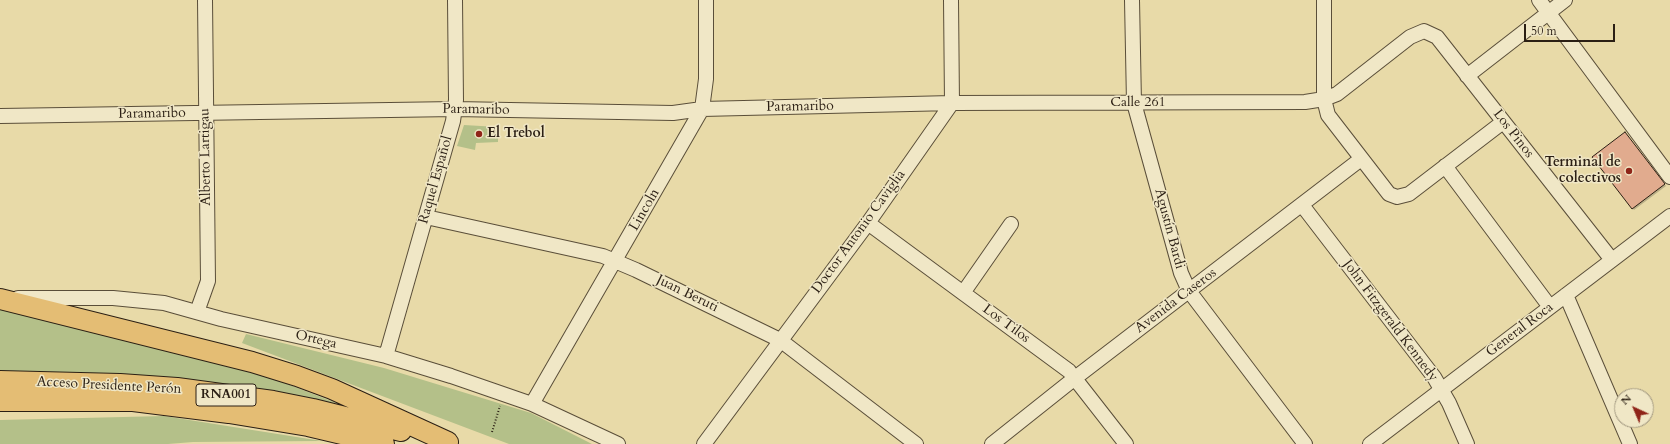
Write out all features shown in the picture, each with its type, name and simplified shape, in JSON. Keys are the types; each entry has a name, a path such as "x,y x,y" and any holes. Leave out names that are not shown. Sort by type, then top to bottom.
{"highway":[{"path":"0,298 244,360 297,376 332,389 450,443"},
{"name":"Acceso Presidente Perón","path":"0,381 128,384 177,388 273,401 313,409 450,443"},
{"name":"Acceso Presidente Perón","path":"0,401 133,401 308,426 384,444"}],"street":[{"name":"Alberto Lartigau","path":"197,312 208,281 205,0"},
{"name":"Raquel Español","path":"386,356 455,109 455,0"},
{"name":"Lincoln","path":"532,404 616,261 702,109 706,79 706,0"},
{"path":"951,0 952,104"},
{"name":"Agustín Bardi","path":"1132,0 1134,103 1180,273 1189,291 1305,444"},
{"path":"1324,0 1324,99 1328,114 1389,194 1397,197 1409,194 1503,122"},
{"path":"1539,0 1670,177"},
{"path":"1467,76 1565,0"},
{"name":"Los Pinos","path":"1324,99 1345,90 1410,37 1424,31 1437,37 1612,260"},
{"name":"Calle 261","path":"952,104 1305,102 1324,99"},
{"name":"Paramaribo","path":"0,116 455,109 673,113 702,109 952,104"},
{"name":"Doctor Antonio Caviglia","path":"704,444 868,223 952,104"},
{"name":"Avenida Caseros","path":"992,444 1075,378 1361,159"},
{"path":"1445,166 1550,307"},
{"name":"John Fitzgerald Kennedy","path":"1302,205 1442,389 1467,444"},
{"name":"General Roca","path":"1370,444 1670,216"},
{"name":"Juan Beruti","path":"426,217 603,256 616,261 780,340 916,444"},
{"name":"Los Tilos","path":"868,223 1069,371 1126,444"},
{"path":"963,293 1011,224"},
{"path":"1566,295 1630,444"},
{"name":"Ortega","path":"0,298 140,299 164,303 386,356 532,404 618,444"}],"path":[{"path":"492,432 504,394"}],"green space":[{"name":"El Trebol","path":"464,125 498,127 498,142 476,143 475,150 457,146"},
{"path":"0,306 251,370 339,404 181,383 0,371"},
{"path":"246,334 384,368 531,413 592,444 509,444 242,343"},
{"path":"164,416 322,441 193,442 168,444 0,444 0,420"}],"building":[{"name":"Terminal de colectivos","path":"1625,132 1665,184 1632,209 1592,157"}],"place":[{"name":"El Trebol","path":"479,134"},
{"name":"Terminal de colectivos","path":"1629,171"}]}
